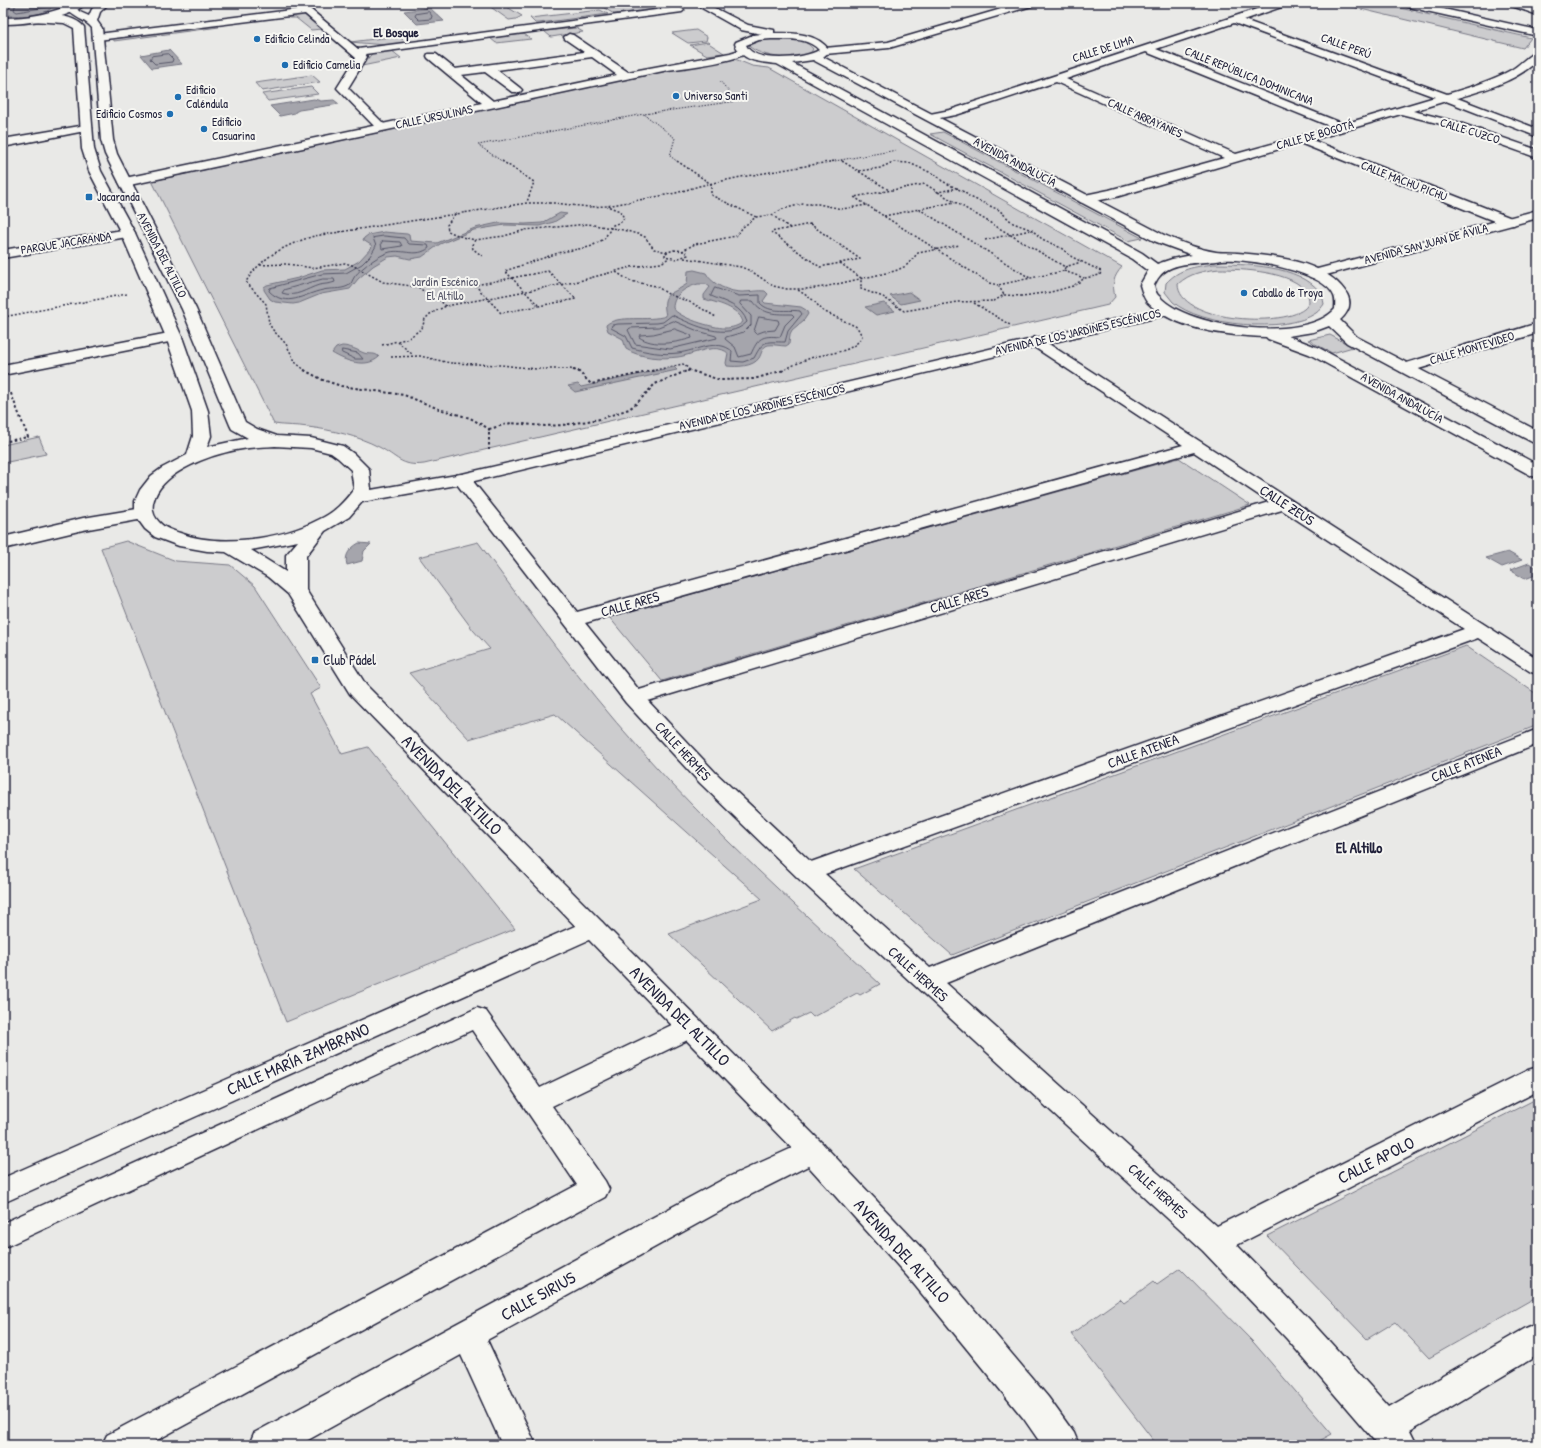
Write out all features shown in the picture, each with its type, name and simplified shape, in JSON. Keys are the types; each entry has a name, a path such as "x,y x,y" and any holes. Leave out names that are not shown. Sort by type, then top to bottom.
{"street":[{"path":"3,21 36,19 58,14 81,3"},
{"path":"72,6 77,14 92,21 95,11 104,3"},
{"path":"698,3 745,28 787,36"},
{"path":"745,28 743,47 759,58 780,61 800,60 820,54 889,45 1032,3"},
{"name":"CALLE DE LIMA","path":"929,117 952,113 1284,3"},
{"path":"1404,3 1538,33"},
{"path":"1427,8 1451,3"},
{"path":"1512,3 1538,12"},
{"path":"356,52 679,10"},
{"path":"98,37 307,11 362,57 342,88 382,128"},
{"name":"AVENIDA DEL ALTILLO","path":"36,19 65,20 76,24 79,27 88,149 95,171 128,233 154,289 174,337 200,411 202,436 195,456"},
{"name":"CALLE PERÚ","path":"1236,20 1448,98 1538,133"},
{"name":"AVENIDA DEL ALTILLO","path":"92,21 97,28 107,140 111,154 190,309 238,425 251,433 275,441"},
{"name":"AVENIDA ANDALUCÍA","path":"787,36 811,40 819,43 820,54 929,117 1173,245 1218,257"},
{"name":"CALLE URSULINAS","path":"125,182 626,76 732,56 757,37 787,36"},
{"path":"569,37 626,76"},
{"name":"CALLE REPÚBLICA DOMINICANA","path":"1147,49 1342,128"},
{"path":"452,73 593,54"},
{"name":"CALLE DE BOGOTÁ","path":"1085,199 1111,194 1473,90 1509,77 1529,64 1538,54"},
{"path":"432,56 491,105"},
{"name":"AVENIDA ANDALUCÍA","path":"780,61 1137,256 1157,271"},
{"path":"487,68 516,90"},
{"name":"CALLE ARRAYANES","path":"1056,78 1235,158"},
{"name":"CALLE CUZCO","path":"1400,111 1453,124 1538,154"},
{"path":"3,138 86,125"},
{"path":"3,143 86,125"},
{"name":"CALLE MACHU PICHU","path":"1299,139 1509,222"},
{"name":"AVENIDA SAN JUAN DE ÁVILA","path":"1315,274 1538,214"},
{"name":"PARQUE JACARANDA","path":"3,254 128,233"},
{"path":"1218,257 1257,259 1288,265 1315,274 1333,285 1342,297 1342,309 1332,320 1312,328 1285,332 1263,332 1220,329 1191,321 1167,311 1152,298 1147,285 1154,273 1157,271 1176,263 1195,258 1218,257"},
{"name":"AVENIDA DE LOS JARDINES ESCÉNICOS","path":"356,498 462,479 1167,311"},
{"name":"AVENIDA ANDALUCÍA","path":"1332,320 1341,331 1352,340 1538,438"},
{"name":"CALLE MONTEVIDEO","path":"1406,368 1538,328"},
{"name":"AVENIDA ANDALUCÍA","path":"1263,332 1314,351 1538,472"},
{"path":"3,370 174,337"},
{"name":"CALLE ZEUS","path":"1036,342 1538,668"},
{"name":"AVENIDA DEL ALTILLO","path":"275,441 313,444 343,453 360,469 363,488 348,509 338,517 318,528 277,541 232,547 183,541 159,532 143,514 142,508 146,493 164,473 195,456 234,445 275,441"},
{"name":"CALLE ARES","path":"572,620 1197,446"},
{"name":"CALLE HERMES","path":"462,479 634,698 708,778 807,872 1214,1242 1298,1329 1392,1436"},
{"name":"CALLE ARES","path":"634,698 1284,503"},
{"path":"3,543 83,524 143,514"},
{"name":"AVENIDA DEL ALTILLO","path":"296,590 296,555 318,528"},
{"name":"AVENIDA DEL ALTILLO","path":"232,547 275,573 296,590 358,689 812,1152 919,1267 1036,1408 1062,1445"},
{"name":"CALLE ATENEA","path":"807,872 1480,630"},
{"name":"CALLE ATENEA","path":"926,980 1538,736"},
{"name":"CALLE MARÍA ZAMBRANO","path":"3,1191 593,928"},
{"name":"CALLE APOLO","path":"1214,1242 1538,1078"},
{"name":"CALLE SIRIUS","path":"266,1445 732,1189 812,1152"},
{"path":"468,1334 519,1445"},
{"path":"1392,1436 1538,1338"}],"lane":[{"path":"3,1236 477,1018 595,1189 118,1445"},
{"path":"536,1102 691,1027"}],"path":[{"path":"527,203 534,182 478,145 644,114 737,101 720,81 724,77"},
{"path":"644,114 675,138 670,156 711,184"},
{"path":"689,370 655,384 637,403 629,409 600,419 563,425 545,426 511,423 489,428 477,420 462,414 439,409 398,393 370,391 321,380 297,364 290,354 286,344 272,329 269,323 265,303 249,288 246,282 248,276 284,247 295,241 314,236 527,203 555,202 588,207 607,206 676,193 694,187 741,177 900,150"},
{"path":"840,160 889,190"},
{"path":"859,171 880,168 893,162 909,163 936,175 942,181 958,188 970,197 999,210 1014,223 1032,230 1042,239 1061,248 1072,257 1083,262 1101,271 1100,275 1095,277 1085,278 1064,271 998,285 989,284 854,197 925,184 1065,267 1083,262"},
{"path":"711,184 711,195 756,217"},
{"path":"938,192 958,188"},
{"path":"884,216 955,202"},
{"path":"455,214 447,226 448,231 453,234 475,240 504,236 525,230 583,224 612,228 641,235 645,237 654,249 667,252 682,250 695,244 736,236 743,227 756,217 772,215 783,209 809,203 842,209 867,205"},
{"path":"539,306 505,271 522,267 561,252 586,248 603,240 607,237 613,225 623,220 624,216 620,211 607,206"},
{"path":"919,209 1030,278"},
{"path":"772,215 790,228"},
{"path":"810,224 860,259 840,263 820,267 771,232 810,224"},
{"path":"985,240 1032,230"},
{"path":"475,240 472,245 473,249 484,257"},
{"path":"667,252 665,256 670,258 684,258 742,267 750,270 768,284 798,290 824,287 895,271 906,266 918,253 960,245"},
{"path":"682,250 688,254 684,258"},
{"path":"382,345 409,338 422,328 430,314 446,306 562,285 631,267 661,263 670,258"},
{"path":"840,263 861,278"},
{"path":"260,265 287,264 313,268 339,264 352,265 383,282 418,287 429,295 437,298 446,306"},
{"path":"1064,271 1065,267"},
{"path":"548,271 562,285 576,299 501,313 475,285 548,271"},
{"path":"615,272 630,281 656,286 668,294 692,303 716,317"},
{"path":"861,278 860,285 862,289 884,297 904,312 957,302 994,301 1004,295 1022,296 1064,289 1073,286 1085,278"},
{"path":"998,285 1004,295"},
{"path":"3,317 154,289"},
{"path":"391,357 413,355 462,364 570,369 578,371 591,384 683,364 689,370 720,380 754,379 777,373 809,358 844,350 859,342 862,336 857,327 823,311 813,300 798,290"},
{"path":"973,302 1036,342"},
{"path":"397,342 413,355"},
{"path":"3,442 28,437 9,386"},
{"path":"489,428 489,450 505,468"}],"green space":[{"path":"46,3 60,3 63,6 52,13 44,15 17,18 3,17 3,14 26,15 48,11 51,5"},
{"path":"485,3 500,3 498,6 507,7 522,16 509,20"},
{"path":"596,3 650,3 656,6 650,10 614,14"},
{"path":"1336,3 1378,3 1531,38 1523,48"},
{"path":"600,10 608,14 539,23 535,23 530,18"},
{"path":"303,13 322,29 311,30 296,18 289,18 285,15"},
{"path":"216,24 219,27 114,41 113,37"},
{"path":"576,28 583,32 551,37 544,31"},
{"path":"696,30 707,37 706,41 688,43 672,33"},
{"path":"524,34 531,39 496,43 490,38"},
{"path":"399,36 406,43 385,45 350,42"},
{"path":"762,39 796,39 809,44 813,49 809,54 801,57 782,58 762,53 749,46"},
{"path":"708,42 724,53 707,55 690,45"},
{"path":"391,50 401,58 362,66 374,51"},
{"name":"Jardín Escénico El Altillo","path":"735,59 752,66 769,68 1122,267 1114,281 1115,297 1108,305 424,464 410,464 400,460 371,443 354,437 317,428 274,424 152,181 656,73"},
{"path":"312,75 320,82 262,91 255,83"},
{"path":"311,87 318,94 268,101 262,94"},
{"path":"943,132 1142,238 1128,241 930,134"},
{"path":"1214,264 1271,268 1299,276 1311,283 1321,293 1324,304 1316,313 1302,320 1285,324 1243,324 1222,322 1203,317 1186,310 1173,302 1165,292 1166,283 1182,271 1194,267","holes":["1219,269 1266,273 1291,280 1307,293 1309,302 1305,308 1292,315 1274,318 1232,318 1212,313 1194,306 1182,296 1178,284 1187,277 1197,273"]},
{"path":"1330,335 1353,347 1332,353 1308,340"},
{"path":"39,437 46,454 3,463 3,445"},
{"path":"1179,458 1250,505 662,681 609,617"},
{"path":"126,541 176,561 230,565 255,586 321,688 310,694 342,754 368,747 515,929 286,1022 101,548"},
{"path":"478,542 536,621 596,698 667,778 726,839 880,984 860,995 857,993 813,1017 809,1013 796,1019 795,1018 772,1031 669,934 762,899 555,714 469,739 409,673 490,649 473,630 419,557"},
{"path":"1466,646 1538,695 1538,725 952,955 854,869"},
{"path":"1538,1098 1538,1296 1429,1358 1395,1322 1367,1339 1267,1236"},
{"path":"1180,1268 1254,1343 1332,1434 1312,1445 1157,1445 1071,1334 1120,1299 1124,1303 1154,1281 1157,1284"}],"water":[{"path":"23,3 46,3 53,6 49,10 37,14 15,16 3,14 3,8"},
{"path":"430,8 444,21 417,24 404,11"},
{"path":"169,50 182,64 152,68 141,55"},
{"path":"314,99 321,101 334,100 339,104 299,110 295,113 280,116 270,106"},
{"path":"560,213 567,214 554,222 539,226 505,225 474,230 440,244 422,257 410,259 397,256 388,257 373,266 358,279 350,289 321,294 299,303 293,304 275,302 270,299 264,290 264,287 267,285 298,278 322,270 345,269 359,261 372,247 363,240 368,235 384,232 407,234 409,235 410,241 437,243 475,228 498,223 542,223"},
{"path":"694,270 706,273 712,281 732,291 765,291 768,294 763,301 765,303 801,307 806,310 808,314 804,320 792,330 789,344 786,346 768,345 763,349 756,361 749,365 740,366 727,366 726,363 728,353 717,349 704,350 672,358 644,356 626,349 623,339 608,331 606,325 618,320 659,318 666,316 666,298 668,295 687,284 688,271","holes":["706,284 710,287 704,295 704,299 732,309 737,313 743,322 730,328 720,328 697,322 676,312 673,308 674,303 675,299 681,292 694,285"]},
{"path":"909,292 920,300 901,304 890,296"},
{"path":"884,303 895,311 876,315 865,307"},
{"path":"342,346 351,347 364,353 379,357 368,363 349,361 332,353 336,348"},
{"path":"674,367 677,370 575,392 568,386 578,384 581,387"},
{"path":"359,543 371,544 364,551 362,561 347,565 346,558 348,552"},
{"path":"1508,552 1522,560 1502,567 1486,558"},
{"path":"1529,563 1538,569 1538,574 1525,579 1510,570"}],"place":[{"name":"Edificio Celinda","path":"257,39"},
{"name":"Edificio Camelia","path":"285,65"},
{"name":"Universo Santi","path":"676,96"},
{"name":"Edificio Caléndula","path":"178,97"},
{"name":"Edificio Cosmos","path":"170,114"},
{"name":"Edificio Casuarina","path":"204,129"},
{"name":"Jacaranda","path":"89,197"},
{"name":"Caballo de Troya","path":"1244,293"},
{"name":"Club Pádel","path":"315,660"}],"district":[{"name":"El Bosque","path":"396,32"},
{"name":"El Altillo","path":"1359,848"}]}
